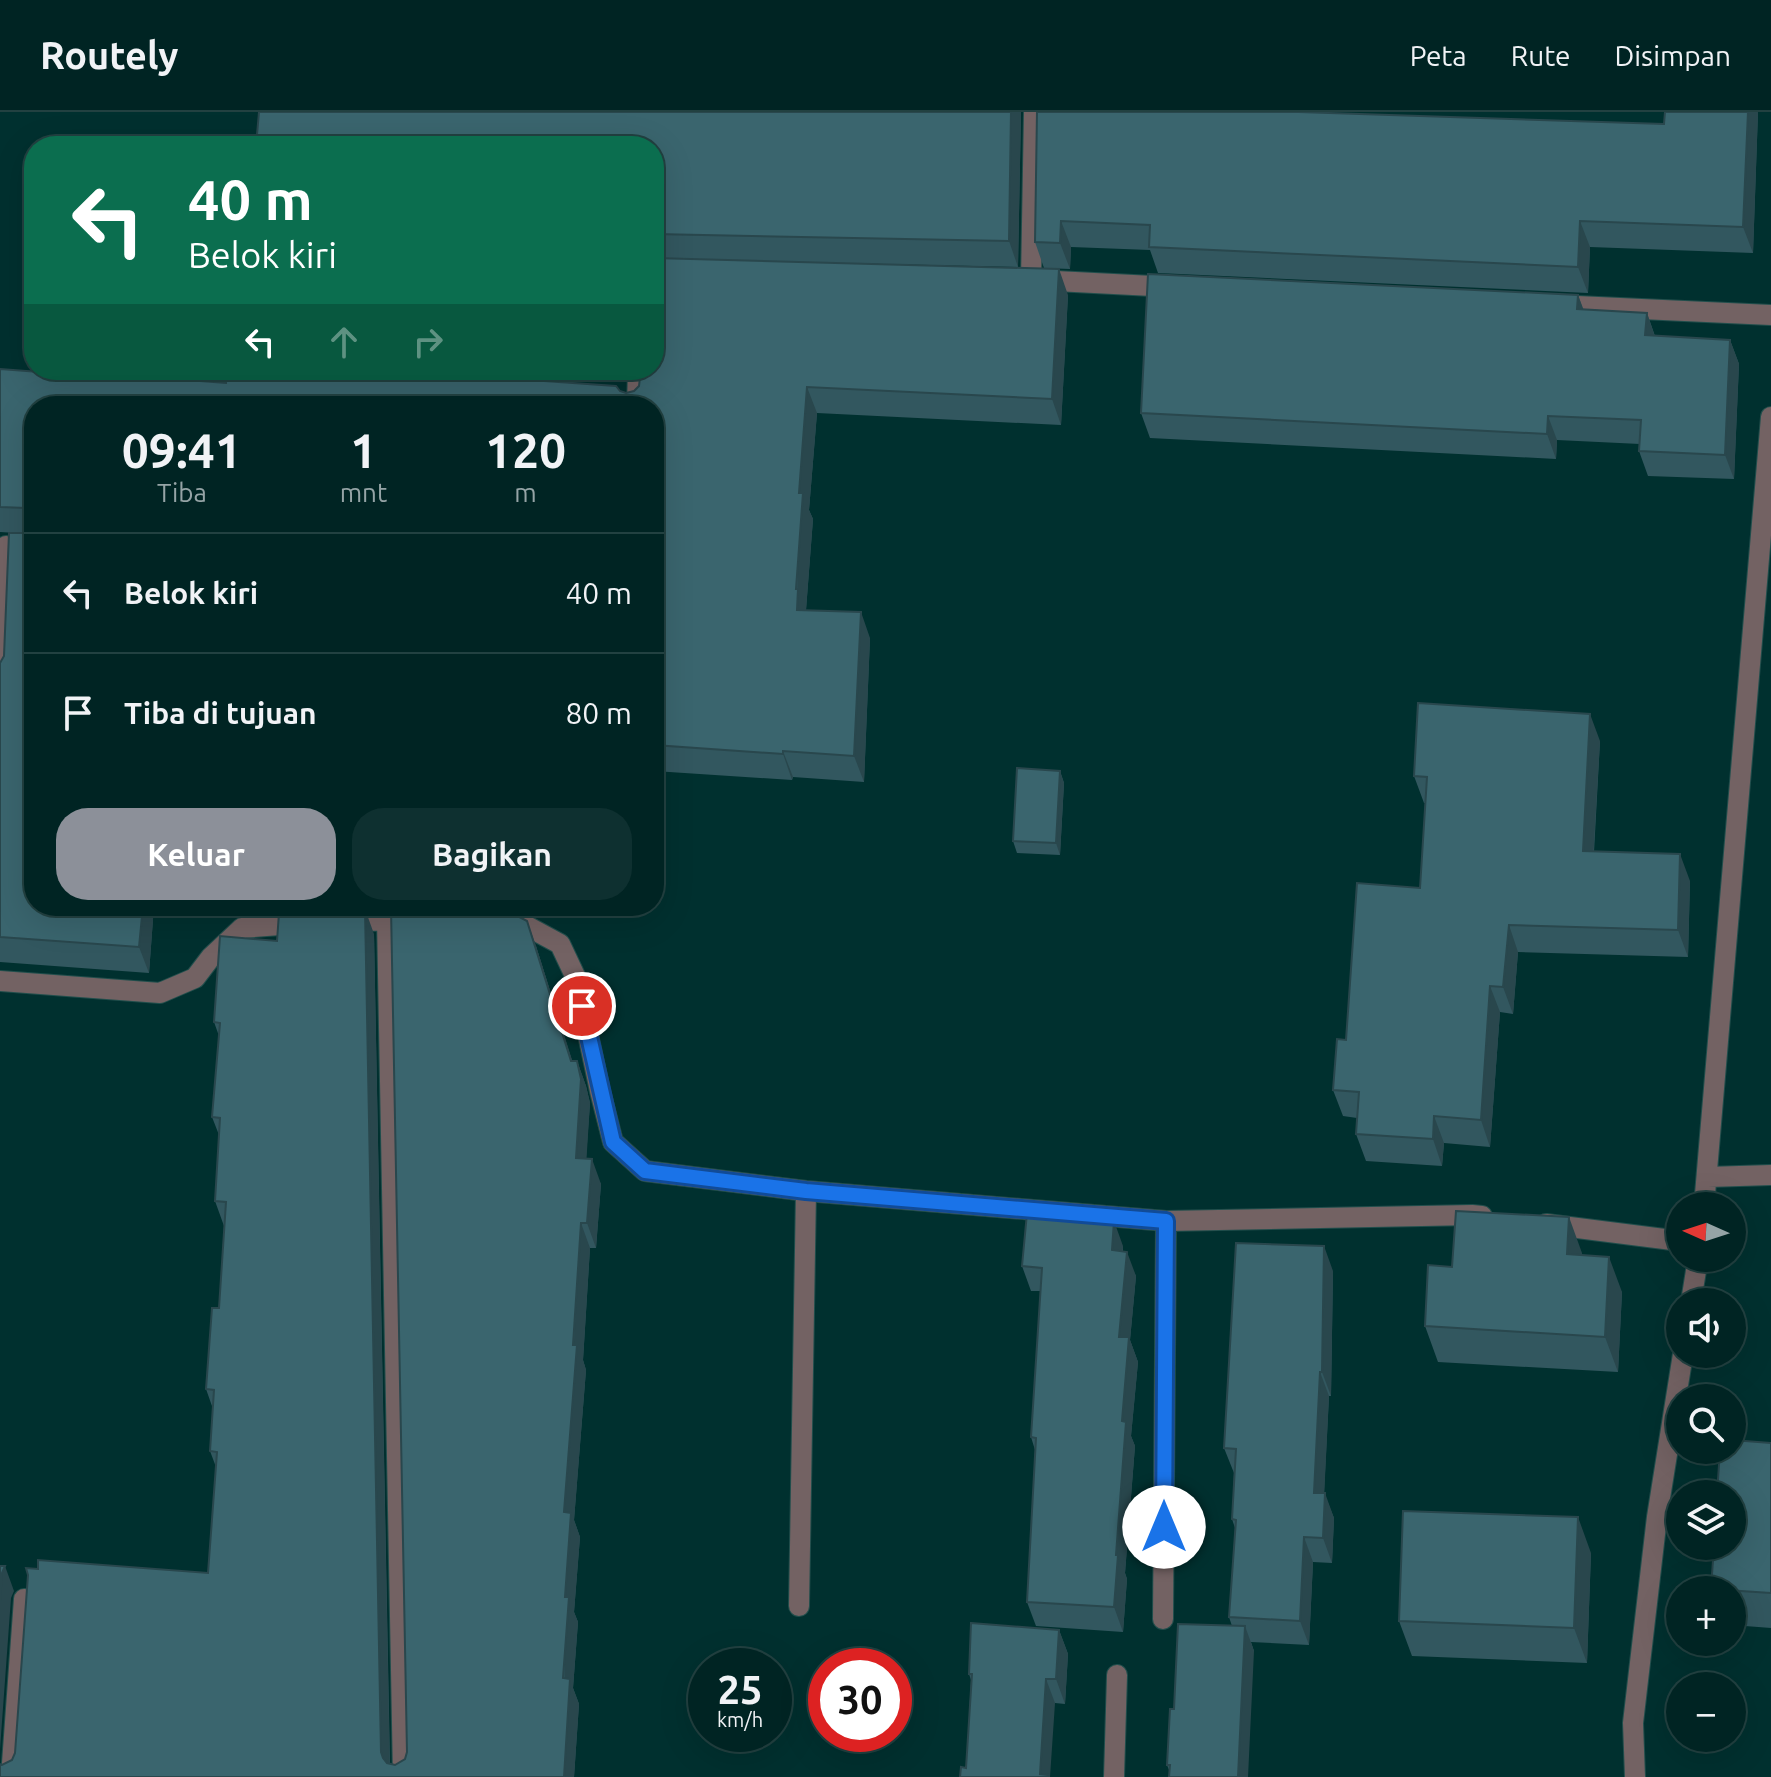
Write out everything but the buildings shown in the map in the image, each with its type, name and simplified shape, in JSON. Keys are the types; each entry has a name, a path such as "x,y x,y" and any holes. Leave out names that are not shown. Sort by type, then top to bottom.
{"street":[{"path":"1034,112 1024,280 1189,288"},
{"path":"1535,304 1771,315"},
{"path":"1706,1192 1771,417"},
{"path":"0,681 9,546"},
{"path":"0,981 160,993 195,978 211,957 242,928 273,916 387,920 443,918"},
{"path":"484,918 523,924 560,944 576,978 613,1142 645,1171 806,1191 1166,1221 1472,1215 1501,1219"},
{"path":"387,920 403,1777"},
{"path":"1708,1177 1771,1175"},
{"path":"799,1606 806,1191"},
{"path":"1163,1619 1166,1221"},
{"path":"1531,1222 1666,1239"},
{"path":"1635,1777 1633,1723 1657,1517 1681,1368"},
{"path":"11,1777 24,1599"},
{"path":"1114,1777 1117,1675"}],"route":[{"path":"582,1006 613,1142 645,1171 806,1191 1166,1221 1164,1527"}]}
